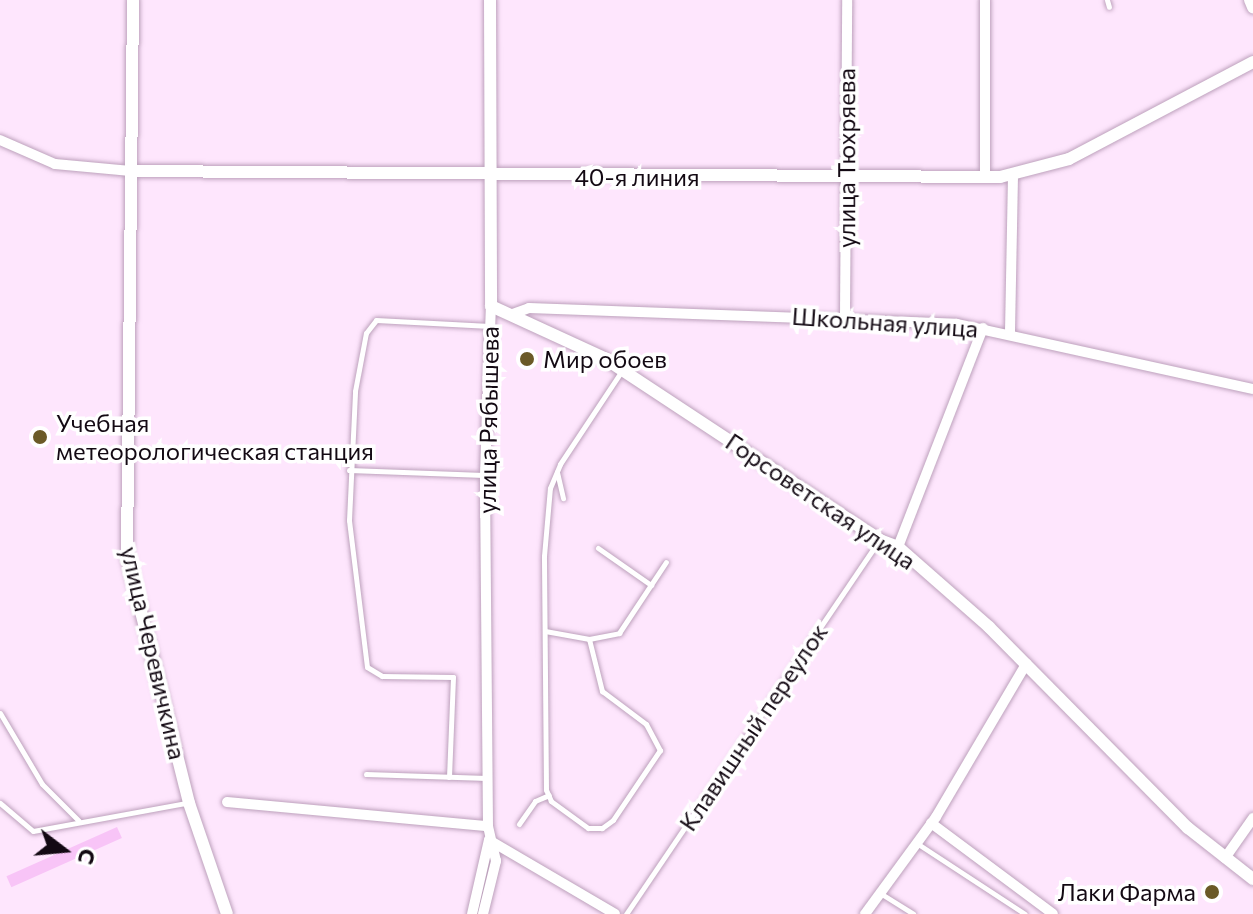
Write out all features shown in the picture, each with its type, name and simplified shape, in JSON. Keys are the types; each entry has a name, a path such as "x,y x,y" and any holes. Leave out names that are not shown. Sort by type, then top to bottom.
{"street":[{"name":"улица Черевичкина","path":"133,0 127,556 189,803 227,914"},
{"name":"улица Рябышева","path":"478,912 489,840 485,475 491,306 490,0"},
{"name":"улица Тюхряева","path":"845,316 847,0"},
{"path":"985,0 985,177"},
{"path":"1250,0 1253,7"},
{"name":"40-я линия","path":"0,140 55,164 131,171 491,177 985,177 1013,174 1069,159 1253,62"},
{"path":"1010,332 1013,174"},
{"name":"Горсоветская улица","path":"491,306 622,370 880,540 898,547 1026,664 1225,858 1253,879"},
{"name":"Школьная улица","path":"510,315 529,308 845,316 983,328 1010,332 1024,340 1253,389"},
{"path":"898,547 983,328"},
{"path":"865,914 931,823 1026,664"},
{"path":"227,802 488,826"},
{"path":"1225,858 1253,818"},
{"path":"931,823 1053,914"},
{"path":"489,840 615,914"}],"lane":[{"path":"449,777 453,677 382,676 367,667 354,592 349,470 355,391 366,333 376,320 490,326"},
{"path":"589,639 602,691 646,724 660,750 613,820 602,828 588,828 549,795 544,556 550,488 557,471 622,370"},
{"path":"349,470 485,475"},
{"path":"557,471 563,498"},
{"name":"Клавишный переулок","path":"626,914 880,540"},
{"path":"598,548 651,585"},
{"path":"545,631 589,639 619,633 666,562"},
{"path":"0,713 42,784 80,822"},
{"path":"366,774 488,778"},
{"path":"519,824 535,801 549,795"},
{"path":"0,803 33,831 189,803"},
{"path":"915,842 1025,914"},
{"path":"880,892 913,914"}],"shaded area":[{"path":"117,827 122,838 11,887 6,876"}],"place":[{"name":"Мир обоев","path":"527,359"},
{"name":"Учебная метеорологическая станция","path":"40,437"},
{"name":"Лаки Фарма","path":"1212,892"}]}
